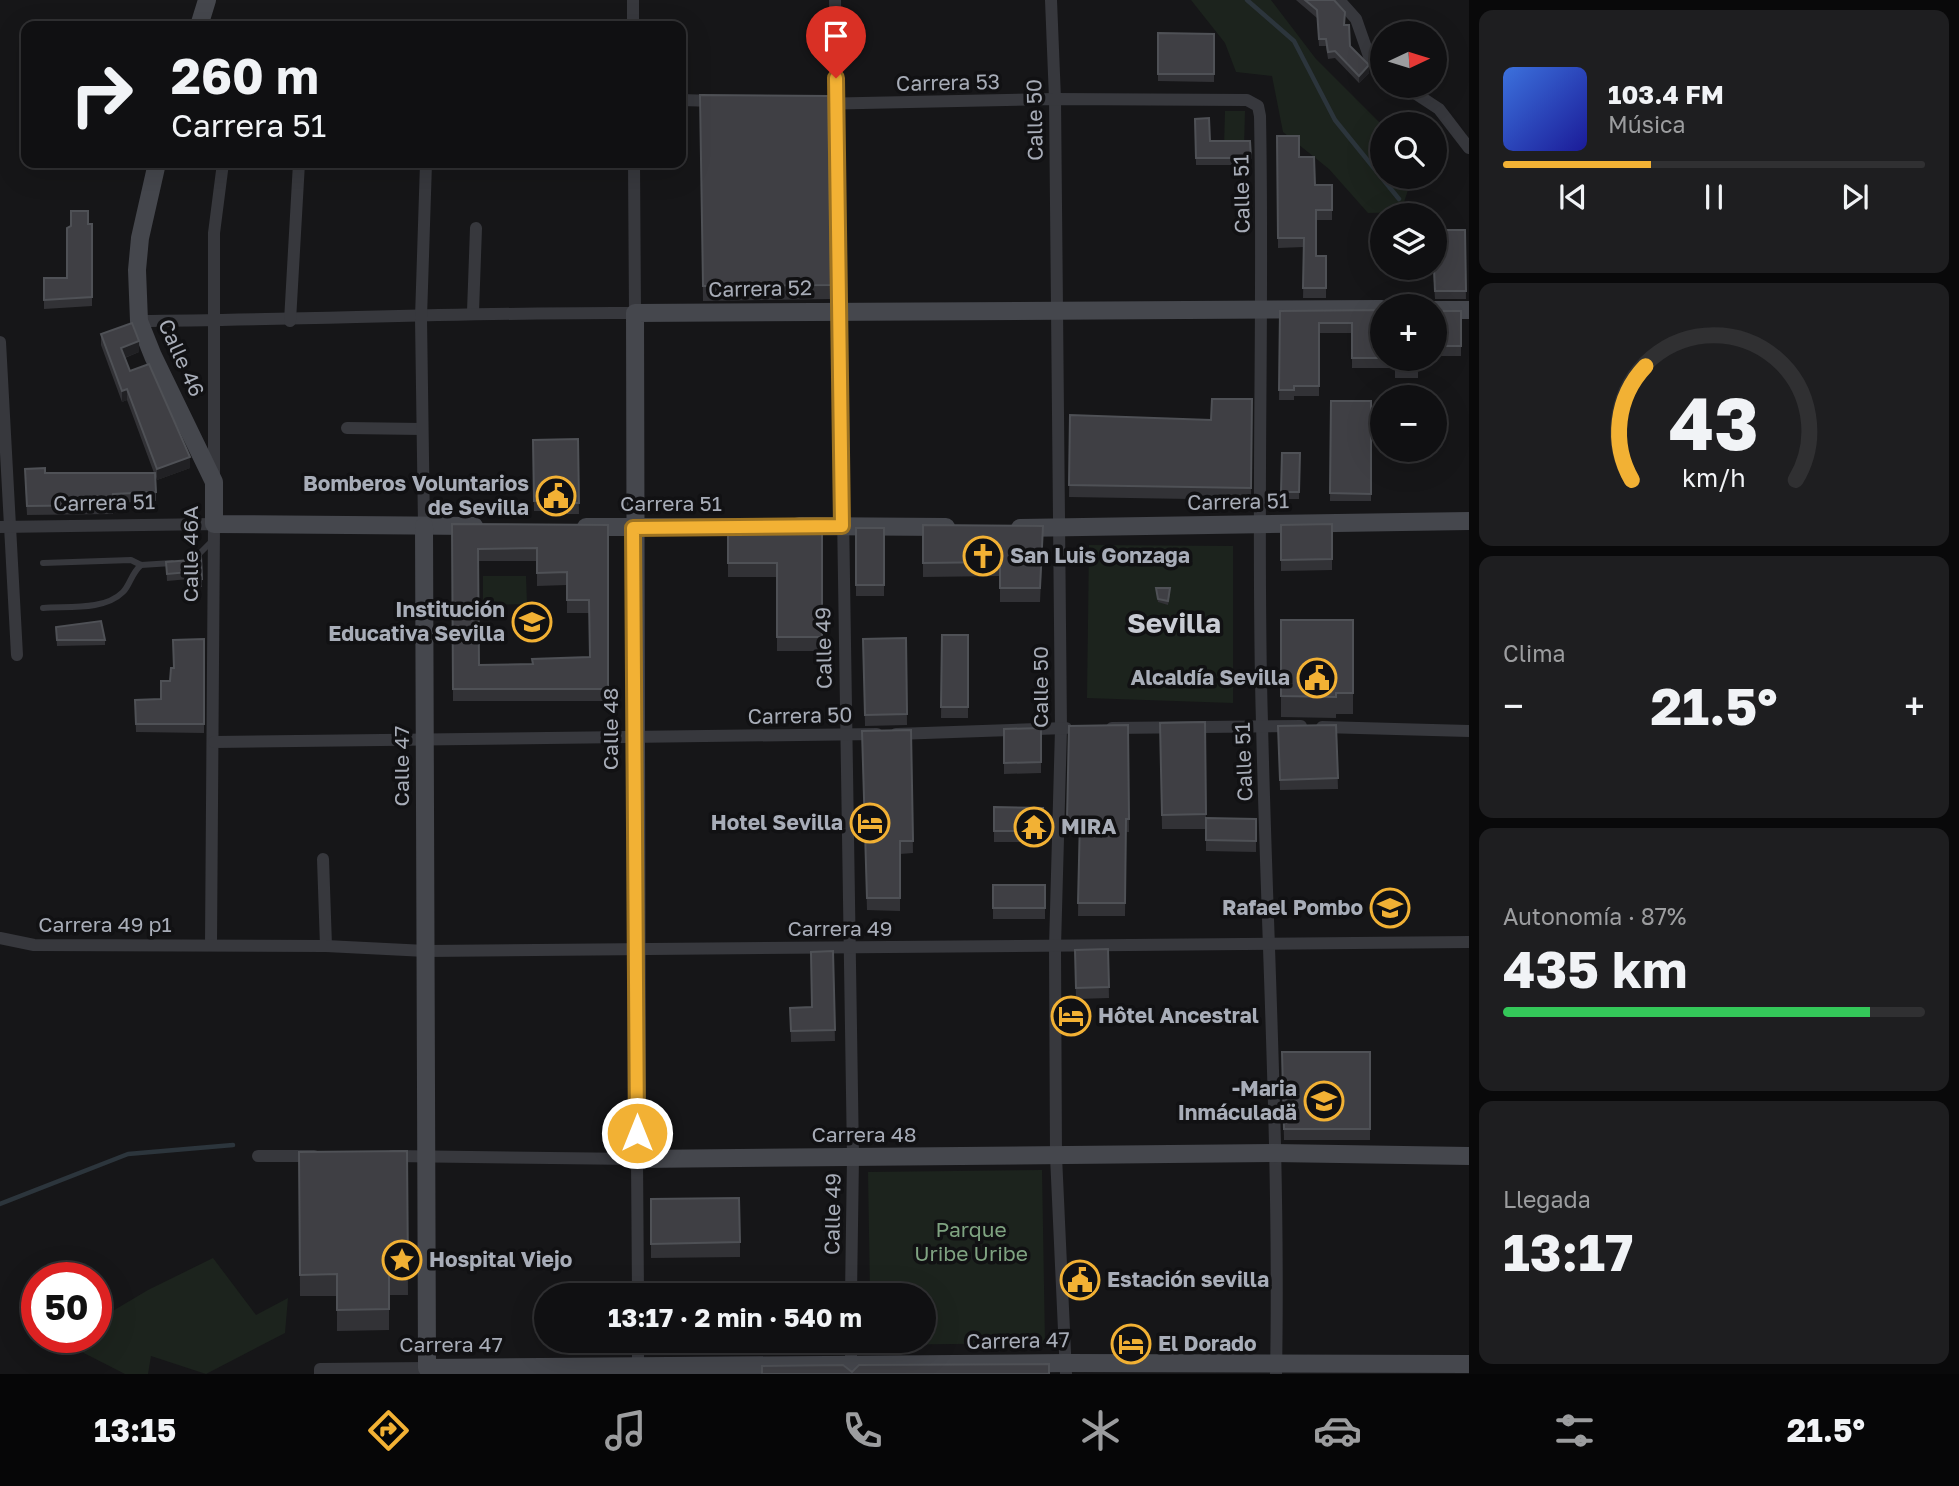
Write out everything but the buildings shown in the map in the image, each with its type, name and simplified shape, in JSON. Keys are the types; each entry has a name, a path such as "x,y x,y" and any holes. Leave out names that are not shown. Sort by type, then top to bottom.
{"main road":[{"path":"201,21 207,0"},
{"name":"Calle 46","path":"156,168 139,237 136,270 139,321 214,482"},
{"name":"Carrera 52","path":"635,313 1370,309"},
{"path":"1447,310 1469,310"},
{"name":"Calle 48","path":"635,313 633,528 637,1159"},
{"name":"Calle 46A","path":"214,482 214,532"},
{"name":"Carrera 51","path":"1004,528 1469,521"},
{"name":"Carrera 51","path":"214,532 425,526 494,527"},
{"name":"Calle 47","path":"425,526 427,1368"},
{"name":"Carrera 51","path":"563,527 964,527"},
{"name":"Carrera 48","path":"637,1159 1273,1153 1469,1156"},
{"name":"Carrera 47","path":"427,1368 638,1371 1276,1369 1469,1364"}],"street":[{"path":"633,0 633,21"},
{"name":"Calle 49","path":"835,0 853,1157 851,1283"},
{"name":"Calle 50","path":"1051,0 1055,99 1059,528 1067,728 1055,947 1056,1156 1066,1368"},
{"path":"1339,0 1356,19 1370,59"},
{"path":"1422,98 1439,109 1469,148"},
{"name":"Carrera 53","path":"797,103 1055,99 1247,100 1258,106"},
{"path":"686,100 733,102"},
{"name":"Calle 51","path":"1258,106 1263,308 1258,525 1262,725 1271,943 1276,1369"},
{"name":"Calle 46A","path":"214,482 214,233 222,168"},
{"path":"289,321 299,168"},
{"name":"Calle 47","path":"425,526 421,318 426,168"},
{"name":"Calle 48","path":"634,168 635,313"},
{"path":"473,312 476,228"},
{"name":"Carrera 52","path":"139,321 421,318 473,312 635,313"},
{"path":"0,342 6,527 17,655"},
{"path":"347,428 422,429"},
{"name":"Carrera 51","path":"6,527 214,532"},
{"name":"Calle 46A","path":"211,945 214,532"},
{"path":"1101,728 1262,725 1469,731"},
{"name":"Carrera 50","path":"214,742 845,735 1067,728"},
{"path":"323,859 326,946"},
{"name":"Carrera 49 p1","path":"0,938 34,945 211,945"},
{"name":"Carrera 49","path":"211,945 326,946 426,951 1469,942"},
{"path":"258,1156 328,1156"},
{"name":"Carrera 48","path":"384,1156 637,1159"},
{"name":"Calle 48","path":"637,1159 638,1283"},
{"path":"638,1353 638,1371"},
{"name":"Carrera 47","path":"320,1374 320,1369 427,1368"}],"lane":[{"path":"43,564 131,560 141,565 191,562 214,532"},
{"path":"43,608 105,604 125,591 130,575 141,565"}],"green space":[{"path":"1191,0 1271,0 1316,59 1370,113 1370,189 1408,189 1404,203 1370,203 1368,213 1329,169 1283,132 1272,76 1236,72 1225,43"},
{"path":"1225,111 1245,111 1244,147 1224,147"},
{"path":"1089,545 1233,546 1233,703 1087,698"},
{"path":"483,576 526,576 527,604 483,605"},
{"name":"Parque Uribe Uribe","path":"1042,1170 1045,1343 936,1344 936,1283 870,1283 868,1172"},
{"path":"213,1258 256,1315 288,1298 285,1333 206,1374 151,1356 148,1374 125,1374 84,1353 112,1353 112,1311"}],"waterway":[{"path":"1247,0 1294,41 1335,120 1399,199"},
{"path":"0,1204 128,1154 233,1145"}],"place":[{"name":"Bomberos Voluntarios de Sevilla","path":"556,496"},
{"name":"San Luis Gonzaga","path":"983,556"},
{"name":"Institución Educativa Sevilla","path":"532,622"},
{"name":"Alcaldía Sevilla","path":"1317,678"},
{"name":"Hotel Sevilla","path":"870,823"},
{"name":"MIRA","path":"1034,827"},
{"name":"Rafael Pombo","path":"1390,908"},
{"name":"Hôtel Ancestral","path":"1071,1016"},
{"name":"-Maria Inmáculadä","path":"1324,1101"},
{"name":"Hospital Viejo","path":"402,1260"},
{"name":"Estación sevilla","path":"1080,1280"},
{"name":"El Dorado","path":"1131,1344"}],"district":[{"name":"Sevilla","path":"1174,623"}],"route":[{"path":"637,1133 633,528 842,526 836,78"}]}
